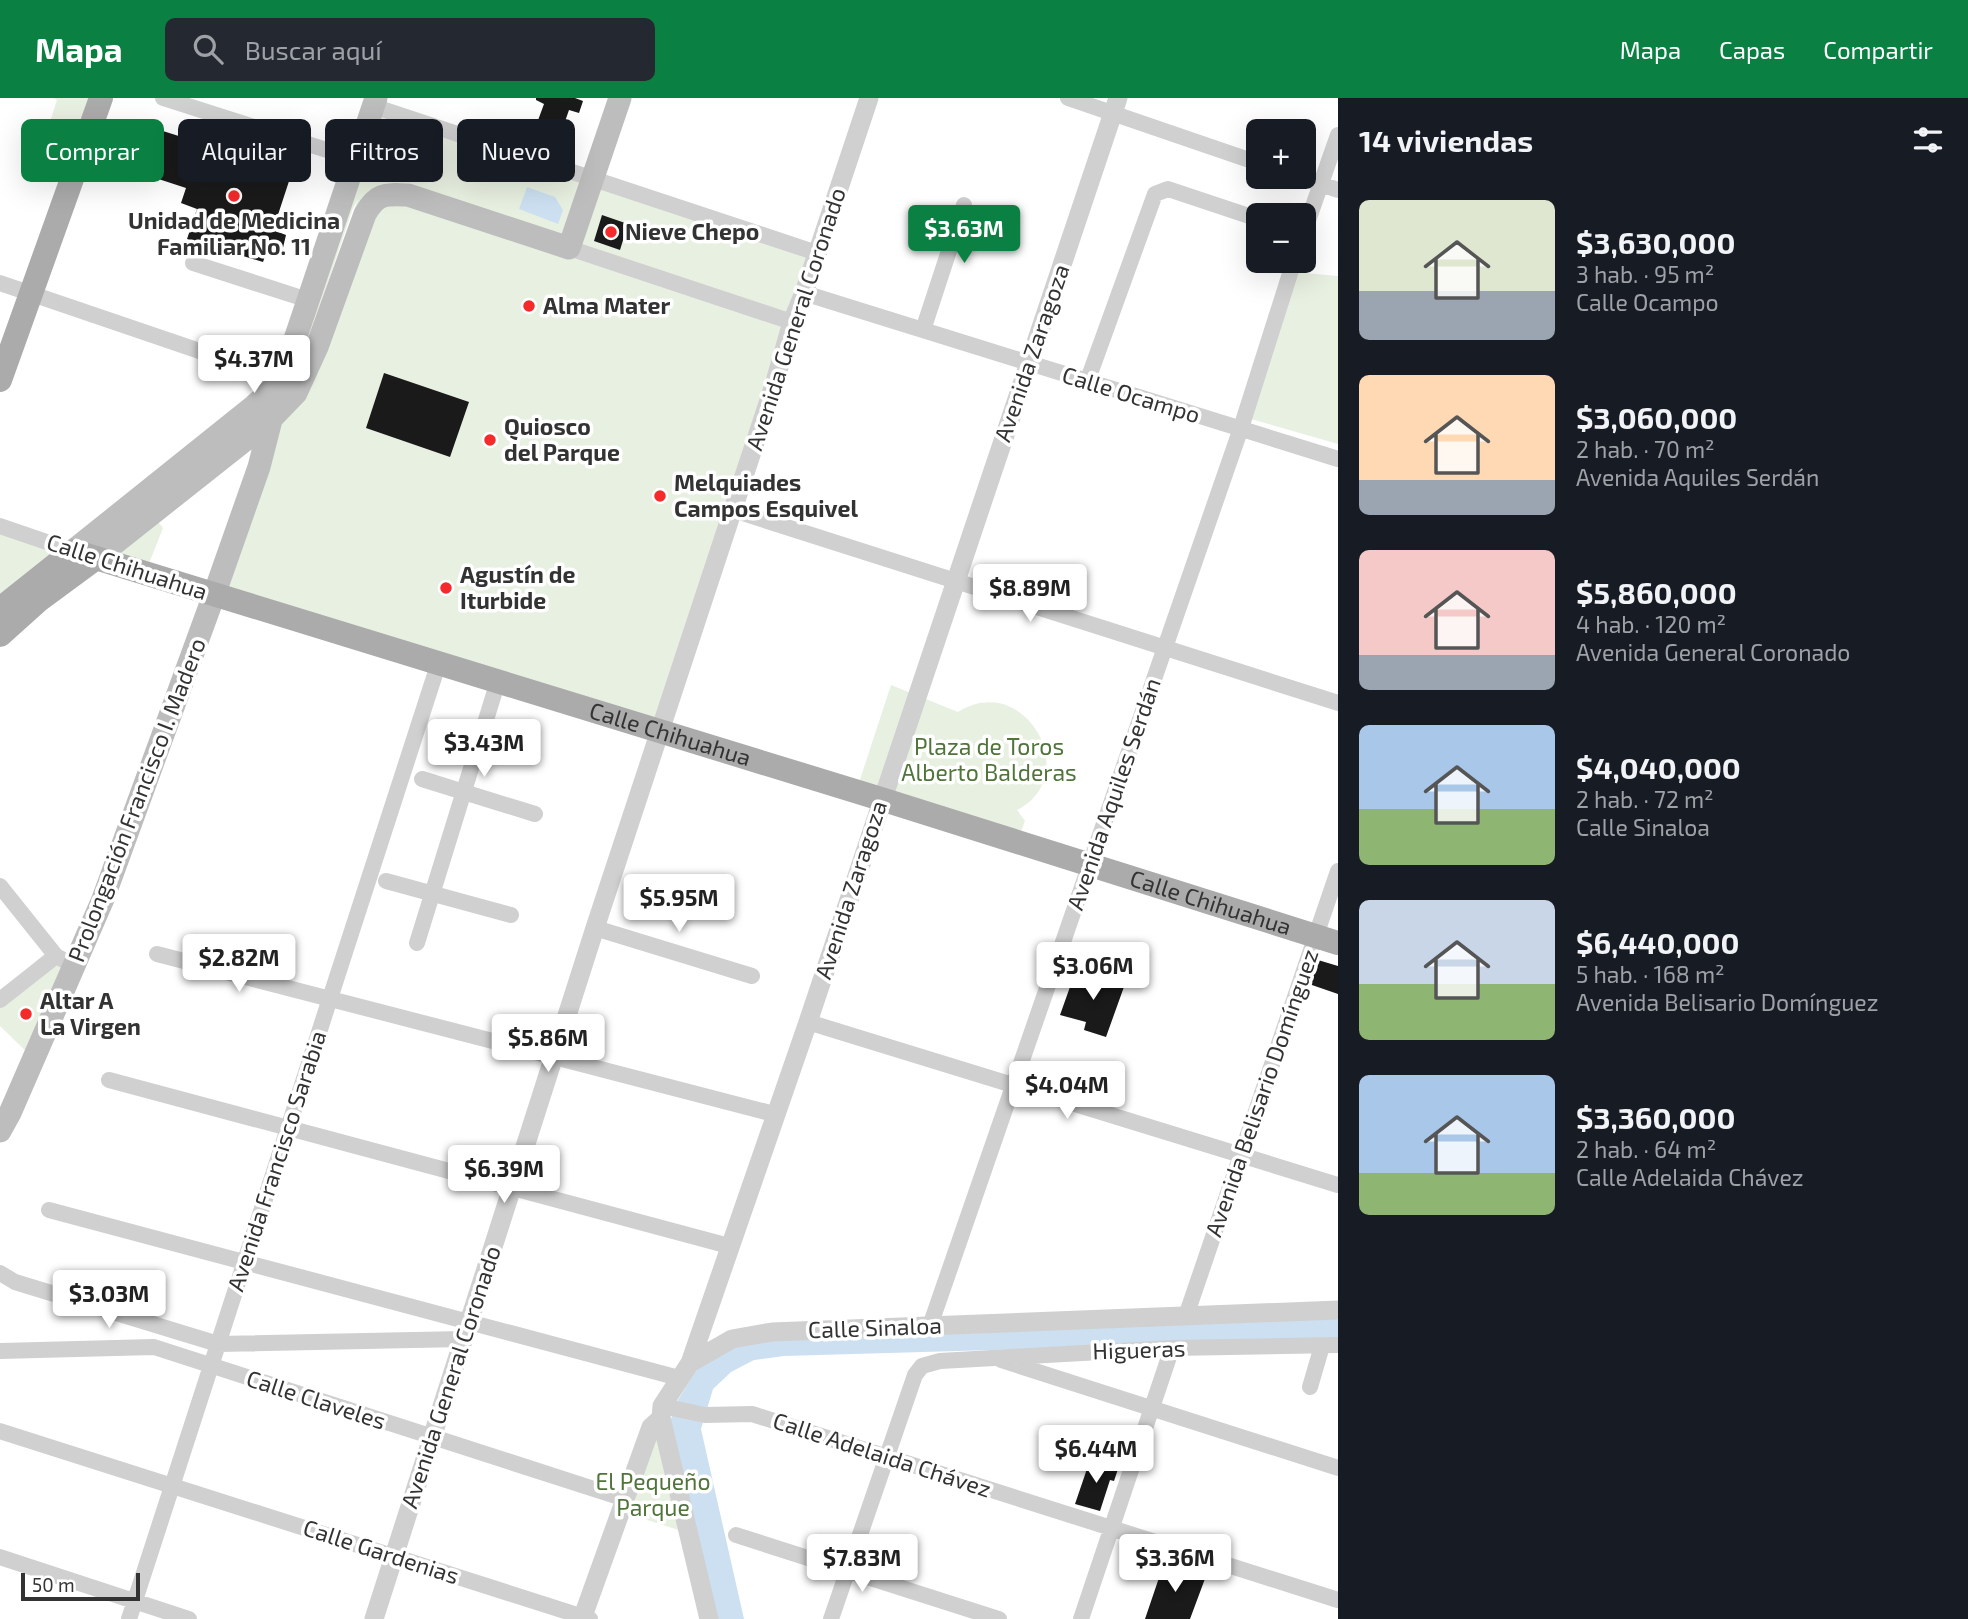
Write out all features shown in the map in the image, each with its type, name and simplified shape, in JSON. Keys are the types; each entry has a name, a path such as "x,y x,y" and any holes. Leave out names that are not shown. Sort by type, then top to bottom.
{"main road":[{"path":"0,380 101,98"},
{"path":"0,609 85,555 269,421 317,346 365,214 375,198 395,194 408,195 569,248 620,98"},
{"path":"368,119 374,102"},
{"path":"0,635 85,555 254,406 289,387 308,300 347,182"},
{"name":"Prolongación Francisco I. Madero","path":"3,1115 66,961 103,899 259,467 269,421"},
{"name":"Calle Chihuahua","path":"85,555 439,662 1327,939"},
{"path":"39,600 54,596 89,574 137,572"}],"street":[{"path":"163,98 325,149"},
{"name":"Avenida General Coronado","path":"374,1619 595,928 774,385 792,322 869,98"},
{"path":"1068,98 1115,106 1246,158"},
{"path":"374,102 592,179 817,253"},
{"name":"Avenida Zaragoza","path":"684,1371 808,1022 1115,106"},
{"path":"1314,203 1338,135"},
{"path":"1316,182 1338,190"},
{"path":"1087,382 1155,194 1168,189 1246,215"},
{"path":"923,330 964,205"},
{"path":"569,248 792,322"},
{"path":"193,263 308,300"},
{"name":"Avenida Aquiles Serdán","path":"930,1326 1241,428 1290,273"},
{"path":"0,283 289,387"},
{"name":"Calle Ocampo","path":"804,293 1338,459"},
{"path":"733,510 1338,703"},
{"name":"Calle Chihuahua","path":"0,526 85,555"},
{"name":"Avenida Francisco Sarabia","path":"129,1619 439,662"},
{"path":"417,943 498,681"},
{"path":"422,779 535,814"},
{"name":"Avenida Belisario Domínguez","path":"1186,1316 1241,1156 1327,939 1338,871"},
{"path":"386,881 511,915"},
{"path":"0,886 66,961 0,1000"},
{"path":"595,928 752,976"},
{"path":"157,954 774,1114"},
{"path":"808,1022 1338,1185"},
{"path":"109,1080 729,1246"},
{"path":"49,1210 244,1262 465,1330 684,1371"},
{"name":"Calle Claveles","path":"0,1273 15,1282 218,1344 465,1330"},
{"name":"Calle Sinaloa","path":"665,1411 684,1371 733,1339 772,1332 1338,1310"},
{"path":"1310,1387 1330,1346"},
{"name":"Higueras","path":"887,1457 915,1375 922,1366 940,1360 1172,1348 1330,1346"},
{"name":"Calle Claveles","path":"0,1350 154,1347 625,1499"},
{"path":"1081,1619 1172,1348"},
{"path":"992,1357 1338,1468"},
{"path":"585,1618 651,1427 665,1411"},
{"path":"665,1411 709,1619"},
{"name":"Calle Adelaida Chávez","path":"665,1411 705,1415 752,1415 1338,1600"},
{"name":"Calle Gardenias","path":"0,1431 585,1618"},
{"path":"831,1619 887,1457"},
{"path":"736,1535 999,1619"},
{"path":"0,1557 189,1619"}],"green space":[{"path":"53,98 100,98 92,119 51,119 57,100"},
{"path":"366,106 405,119 362,119"},
{"path":"443,131 457,136 457,182 575,182 575,175 812,253 656,733 207,592 316,333 358,199 304,354 297,352 345,182 443,182"},
{"path":"1293,273 1338,276 1338,444 1244,417"},
{"path":"150,511 163,528 146,571 96,554"},
{"path":"0,528 69,551 0,606"},
{"name":"Plaza de Toros Alberto Balderas","path":"891,685 958,712 983,703 1005,705 1024,716 1038,732 1045,753 1045,774 1036,794 1017,810 1025,821 1014,850 853,801"},
{"path":"49,950 77,966 36,1061 0,1026 0,991"},
{"name":"El Pequeño Parque","path":"659,1418 688,1533 622,1512"}],"water":[{"path":"527,187 555,197 563,210 558,224 519,209"},
{"path":"1338,1315 1338,1340 784,1356 754,1360 731,1372 713,1389 701,1429 744,1619 714,1619 670,1422 676,1403 700,1364 750,1339"}],"building":[{"path":"575,98 583,101 579,113 569,110 566,119 538,119 544,104 536,100"},
{"name":"Unidad de Medicina Familiar No. 11","path":"164,131 178,136 178,182 289,182 273,230 286,235 282,252 268,248 263,262 187,239 197,209 181,203 186,188 164,181"},
{"name":"Nieve Chepo","path":"602,215 628,224 620,250 594,241"},
{"path":"384,373 469,402 450,457 366,428"},
{"path":"1318,960 1338,966 1338,994 1309,984"},
{"path":"1076,970 1125,984 1106,1037 1084,1030 1086,1022 1060,1015"},
{"path":"1090,1460 1118,1469 1114,1481 1110,1480 1100,1511 1075,1504"},
{"path":"1164,1563 1206,1576 1190,1619 1145,1619"}],"place":[{"name":"Unidad de Medicina Familiar No. 11","path":"234,196"},
{"name":"Nieve Chepo","path":"611,232"},
{"name":"Alma Mater","path":"529,306"},
{"name":"Quiosco del Parque","path":"490,440"},
{"name":"Melquiades Campos Esquivel","path":"660,496"},
{"name":"Agustín de Iturbide","path":"446,588"},
{"name":"Altar A La Virgen","path":"26,1014"}]}
